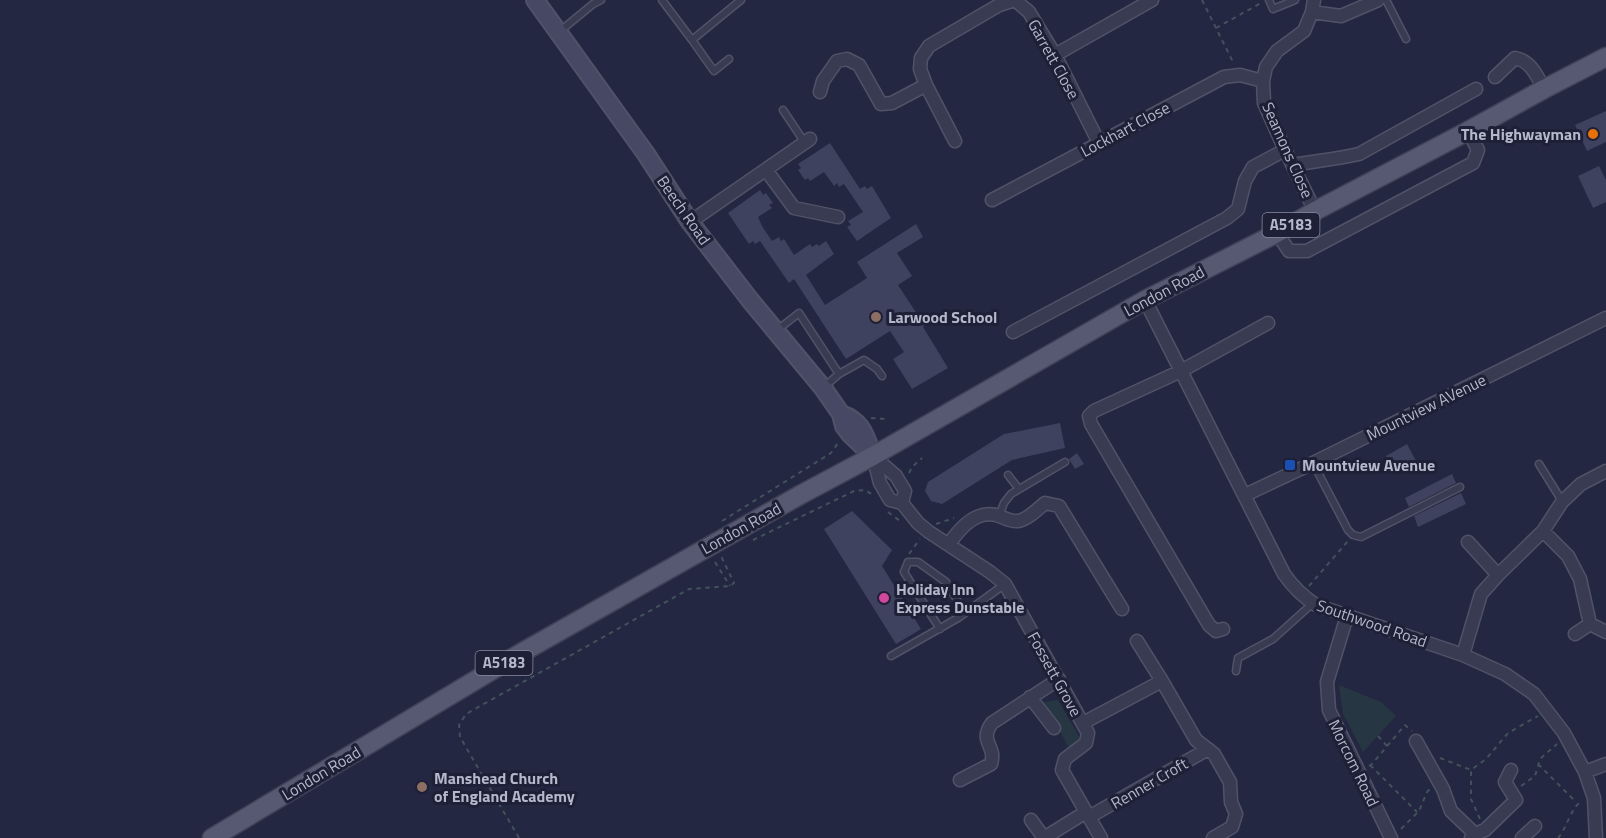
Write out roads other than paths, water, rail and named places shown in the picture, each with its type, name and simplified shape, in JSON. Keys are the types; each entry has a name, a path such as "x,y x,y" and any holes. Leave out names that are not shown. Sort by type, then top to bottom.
{"main road":[{"name":"London Road","path":"212,838 520,653 873,456 1145,300 1277,233 1606,57"}],"street":[{"name":"Beech Road","path":"535,0 648,157 690,222 750,300 823,388 841,414 844,426 850,434 873,456"},
{"name":"Garrett Close","path":"955,141 926,85 920,69 921,58 929,45 999,5 1015,0 1029,12 1055,55 1099,143"},
{"path":"1055,55 1152,0"},
{"path":"1313,6 1341,16 1378,0"},
{"name":"Seamons Close","path":"1313,6 1304,31 1277,51 1266,67 1263,81 1264,103 1284,150 1315,211"},
{"path":"1495,77 1515,58 1521,59 1533,69 1544,89"},
{"path":"820,92 822,81 837,61 847,59 859,65 881,104 892,103 926,85"},
{"name":"Lockhart Close","path":"992,200 1224,77 1240,75 1263,81"},
{"path":"1293,165 1340,159 1359,154 1476,89"},
{"path":"1277,233 1289,251 1307,251 1473,163 1478,150 1468,131"},
{"path":"690,222 808,141"},
{"path":"1013,332 1227,218 1238,209 1245,181 1253,167 1284,150"},
{"path":"766,170 794,208 838,217"},
{"name":"Southwood Road","path":"1145,300 1284,574 1301,595 1313,603 1347,616 1463,655 1505,674 1534,694 1566,736 1585,772 1594,798 1596,838"},
{"name":"Mountview AVenue","path":"1245,495 1606,318"},
{"path":"1223,629 1216,631 1209,625 1091,424 1089,416 1094,411 1181,371 1268,323"},
{"name":"Fossett Grove","path":"873,456 880,483 890,500 902,504 923,528 1005,584 1088,734 1086,743 1065,759 1062,770 1101,838"},
{"path":"1463,655 1481,594 1498,574 1543,531 1562,502 1581,484 1606,471"},
{"path":"949,544 969,521 982,515 994,514 1018,521 1023,520 1045,503 1059,506 1122,609"},
{"path":"1543,531 1568,556 1580,579 1590,624"},
{"path":"1468,542 1498,574"},
{"name":"Morcom Road","path":"1347,616 1327,682 1329,710 1391,838"},
{"path":"1590,624 1606,632"},
{"path":"1575,634 1590,624"},
{"path":"1137,641 1196,740 1214,754 1230,782 1231,802 1236,814 1232,827 1213,838"},
{"path":"960,780 991,764 993,752 986,737 992,723 1059,679"},
{"path":"1083,723 1162,681"},
{"path":"1030,697 1054,728"},
{"path":"1417,738 1451,811 1481,835 1516,800 1505,782 1511,770"},
{"name":"Renner Croft","path":"1088,814 1208,749"},
{"path":"1585,772 1606,764"},
{"path":"1031,820 1044,838 1088,814"},
{"path":"1522,838 1535,826"}],"lane":[{"path":"559,32 601,0"},
{"path":"662,0 714,71 729,59"},
{"path":"692,40 741,0"},
{"path":"1267,0 1273,9 1295,0"},
{"path":"1386,0 1406,39"},
{"path":"783,110 808,141"},
{"path":"775,331 799,313 839,374"},
{"path":"823,388 839,374 864,360 877,369 882,376"},
{"path":"999,516 1007,498 1065,462"},
{"path":"1313,463 1353,536 1361,537 1460,488"},
{"path":"1539,464 1562,502"},
{"path":"1008,475 1019,489"},
{"path":"940,629 904,572 908,562 918,562 946,582 965,614"},
{"path":"891,656 965,614 1005,584"},
{"path":"1236,671 1238,658 1273,639 1313,603"}],"place":[{"name":"The Highwayman","path":"1593,134"},
{"name":"Larwood School","path":"876,317"},
{"name":"Mountview Avenue","path":"1290,465"},
{"name":"Holiday Inn Express Dunstable","path":"884,598"},
{"name":"Manshead Church of England Academy","path":"422,787"}]}
